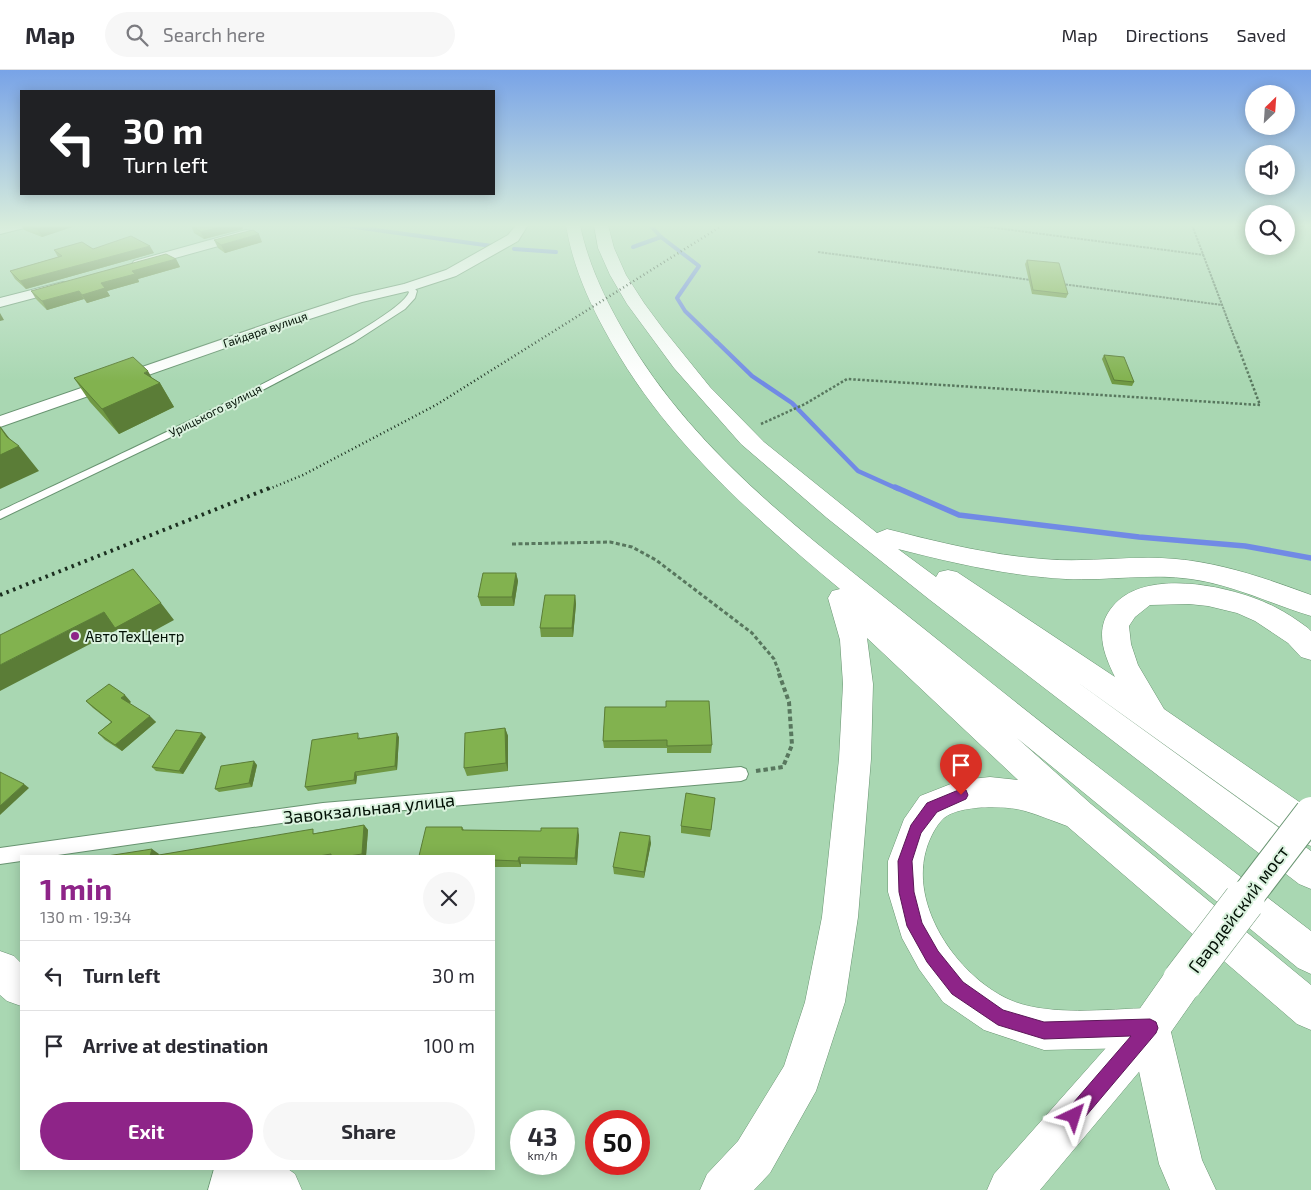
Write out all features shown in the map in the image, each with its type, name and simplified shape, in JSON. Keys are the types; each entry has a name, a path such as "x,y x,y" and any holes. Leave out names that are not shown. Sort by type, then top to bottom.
{"main road":[{"path":"589,277 611,326 639,372 664,407 713,462 769,515 998,706 1311,954"},
{"path":"621,277 636,303 672,354 742,432 848,523 1069,694 1311,872"},
{"path":"769,515 806,569 840,596 1079,815 1311,1010"},
{"path":"848,523 887,537 930,549 1024,566 1067,570 1147,567 1195,571 1242,582 1311,606"},
{"path":"887,537 1156,720 1311,830"},
{"path":"1156,720 1120,656 1115,632 1120,614 1136,598 1158,594 1188,593 1219,598 1252,608 1284,625 1311,649"},
{"path":"723,1190 754,1157 800,1076 826,1002 840,918 855,759 858,684 854,640 840,596"},
{"path":"1079,815 1023,795 990,792 961,795 932,808 916,830 905,861 906,892 915,926 932,956 957,988 998,1016 1044,1030 1150,1028 1181,1164 1194,1190"},
{"name":"Гвардейский мост","path":"1010,1190 1150,1028 1183,981 1311,813"},
{"path":"0,970 20,986"},
{"path":"231,1190 236,1170"},
{"path":"253,1170 279,1190"}],"street":[{"name":"Гайдара вулиця","path":"0,422 286,322 357,299 440,277"},
{"path":"0,303 75,282"}],"lane":[{"name":"Урицького вулиця","path":"0,515 193,423 351,340 402,307 411,298 413,291 408,287"},
{"name":"Завокзальная улица","path":"0,856 323,810 741,774"}],"path":[{"path":"1014,277 1035,280"},
{"path":"742,432 805,404 847,379 1260,405 1212,277"},
{"path":"1055,283 1222,305"},
{"path":"512,544 610,542 632,547 656,560 752,633 774,659 789,702 792,745 783,767 741,774"}],"building":[{"path":"16,277 34,277 20,281"},
{"path":"81,277 123,277 101,283 105,288 82,295 79,291 42,301 31,291"},
{"path":"1030,277 1063,277 1068,294 1033,290"},
{"path":"1104,355 1124,357 1134,382 1114,380"},
{"path":"133,357 148,371 144,373 160,383 102,409 74,378"},
{"path":"0,427 7,437 19,446 0,455"},
{"path":"133,569 161,603 115,628 104,612 0,665 0,635"},
{"path":"483,573 516,573 512,597 478,597"},
{"path":"545,595 575,595 572,628 540,628"},
{"path":"109,684 125,695 121,698 150,716 115,745 98,733 112,722 86,701"},
{"path":"666,701 709,701 712,745 667,746 667,740 603,741 605,707 666,707"},
{"path":"505,728 506,763 464,768 465,733"},
{"path":"176,730 202,733 179,771 152,767"},
{"path":"358,733 358,739 397,733 395,766 355,772 354,780 305,787 312,740"},
{"path":"254,761 249,783 215,789 221,766"},
{"path":"0,772 24,784 0,806"},
{"path":"686,793 715,798 711,830 681,826"},
{"path":"364,825 362,854 159,855 313,829 313,834"},
{"path":"426,827 462,827 462,830 541,831 541,828 578,828 575,858 519,857 518,861 495,860 495,855 419,855"},
{"path":"620,832 650,836 644,872 613,867"},
{"path":"152,849 150,855 113,855"}],"waterway":[{"path":"691,277 677,298 685,311 717,342"},
{"path":"716,341 752,376 792,403 858,471 898,489"},
{"path":"895,487 959,515 1139,537 1245,546 1311,558"}],"railway":[{"path":"269,489 303,475 436,405 640,277"},
{"path":"0,595 272,487"}],"place":[{"name":"АвтоТехЦентр","path":"75,636"}],"route":[{"path":"961,795 932,808 916,830 905,861 906,892 915,926 932,956 957,988 998,1016 1044,1030 1150,1028 1074,1116"}]}
